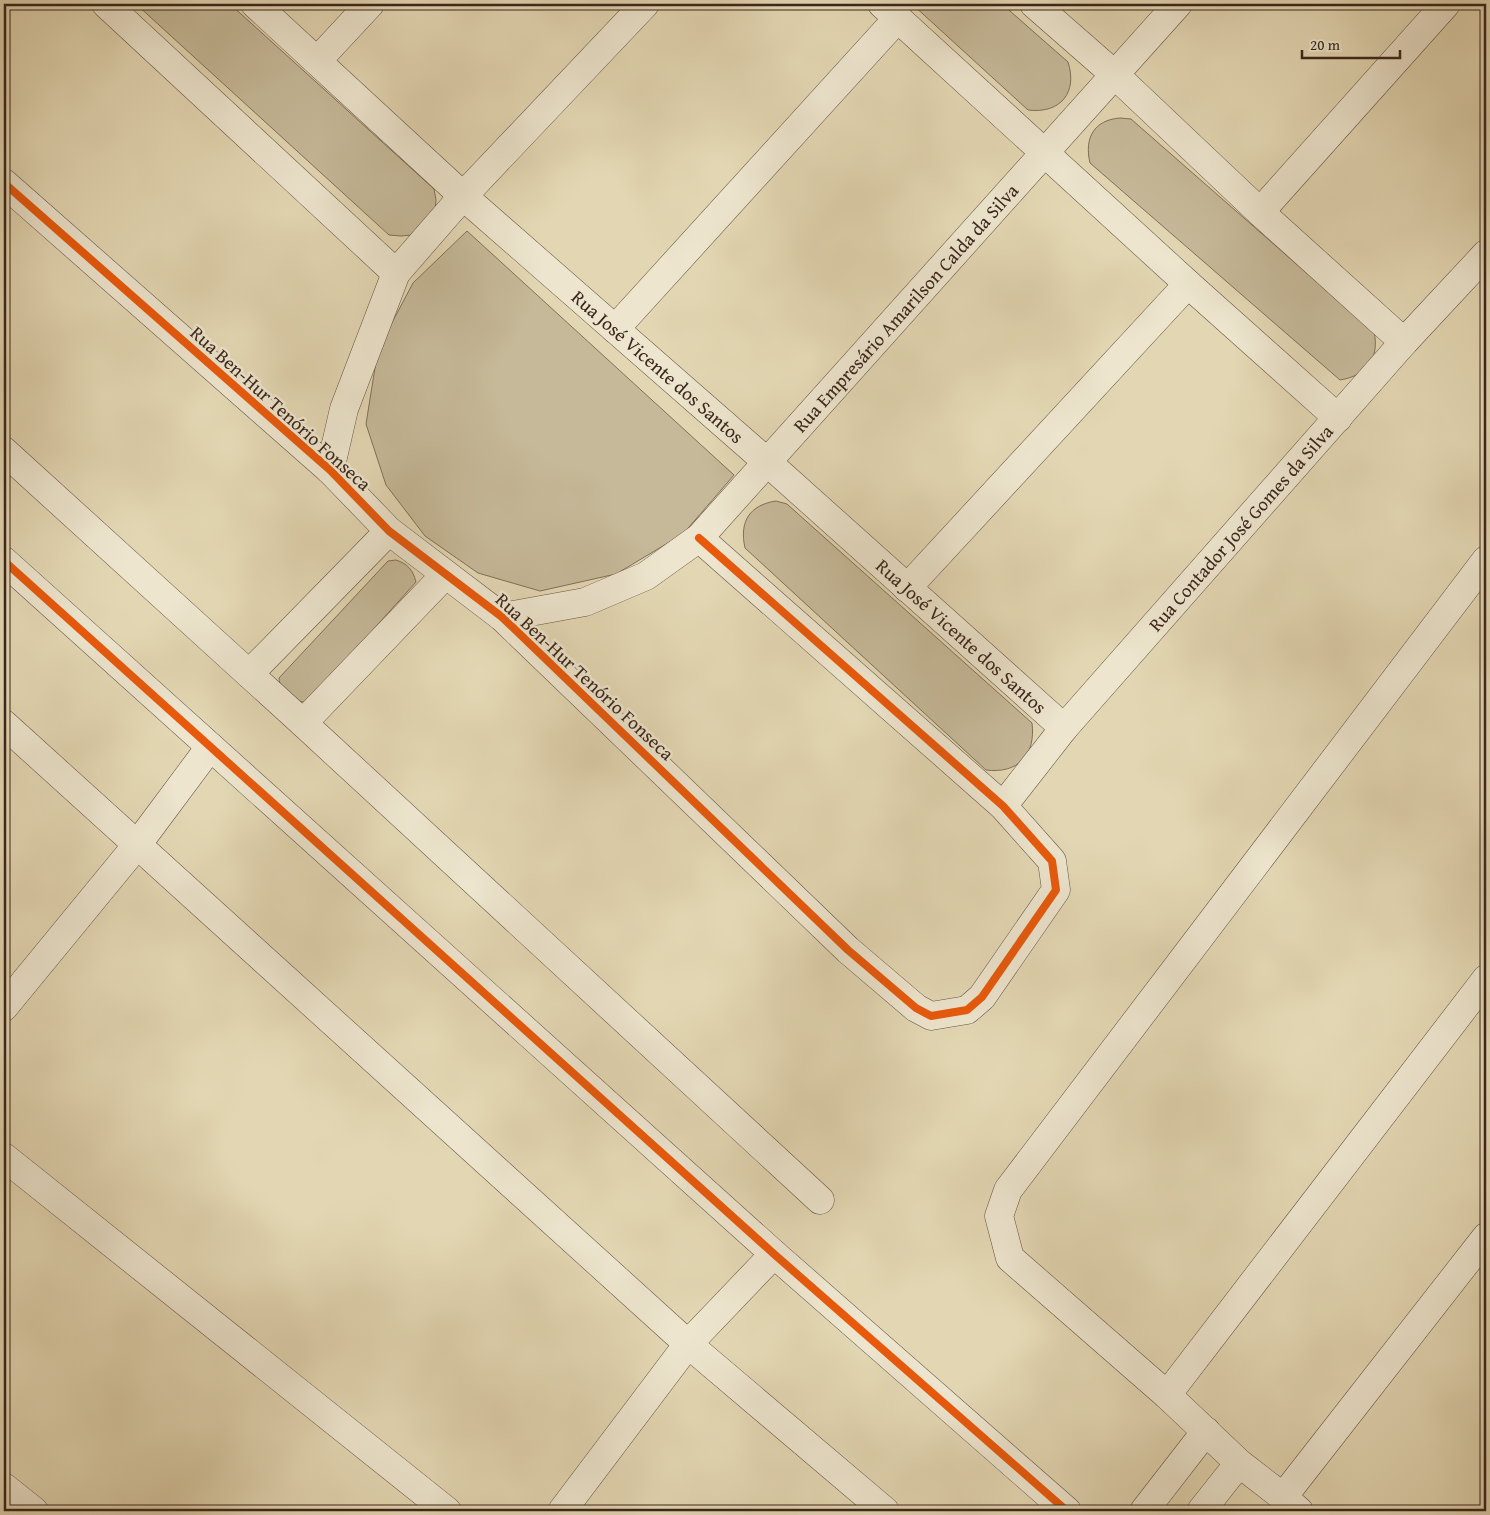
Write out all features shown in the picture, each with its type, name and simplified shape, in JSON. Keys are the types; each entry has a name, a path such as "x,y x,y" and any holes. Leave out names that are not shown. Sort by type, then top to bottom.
{"street":[{"path":"106,4 396,273"},
{"name":"Rua José Vicente dos Santos","path":"255,4 463,196 766,462 1064,728"},
{"path":"317,61 370,4"},
{"path":"330,470 344,409 396,273 463,196 645,4"},
{"path":"1034,4 1114,74 1260,212 1404,342"},
{"name":"Rua Empresário Amarilson Calda da Silva","path":"502,617 585,602 646,576 699,538 1178,4"},
{"path":"1260,212 1446,4"},
{"path":"615,329 890,11 1188,284 1338,418"},
{"name":"Rua Ben-Hur Tenório Fonseca","path":"4,183 330,470 389,531 502,617 848,950 916,1008 931,1016 967,1010 982,997 1056,890 1052,861 1002,806"},
{"name":"Rua Contador José Gomes da Silva","path":"1002,806 1064,728 1404,342 1486,254"},
{"path":"906,588 1188,284"},
{"path":"4,451 304,723 820,1200"},
{"path":"249,674 389,531"},
{"path":"699,538 1002,806"},
{"path":"1486,560 1008,1190 999,1216 1010,1258 1167,1396 1239,1463 1291,1504 1486,1238"},
{"path":"4,561 774,1254 1067,1511"},
{"path":"304,723 445,574"},
{"path":"4,724 688,1344 885,1511"},
{"path":"4,1007 137,845 210,746"},
{"path":"1167,1396 1486,979"},
{"path":"4,1157 447,1511"},
{"path":"562,1511 688,1344 774,1254"},
{"path":"1144,1511 1206,1431"},
{"path":"1201,1511 1239,1463"},
{"path":"4,1487 34,1511"}],"shaded area":[{"path":"136,4 230,4 434,189 435,211 412,235 389,235"},
{"path":"912,4 1002,4 1068,62 1070,83 1064,99 1049,109 1028,110"},
{"path":"1120,118 1131,119 1374,332 1375,350 1373,358 1364,370 1349,378 1340,380 1090,163 1088,146 1093,132 1104,122"},
{"path":"467,231 734,475 683,534 616,574 540,591 478,573 425,536 386,485 366,424 378,349 413,283"},
{"path":"776,501 787,504 1032,723 1031,744 1028,753 1022,760 1007,769 986,770 745,548 745,522 759,506"},
{"path":"396,560 404,563 409,568 416,582 308,702 298,701 289,696 282,688 279,678 388,561"}],"cycle path":[{"path":"4,183 330,470 389,531 502,617 848,950 916,1008 931,1016 967,1010 982,997 1056,890 1052,861 1003,806 699,538"},
{"path":"4,561 774,1254 1067,1511"}]}
